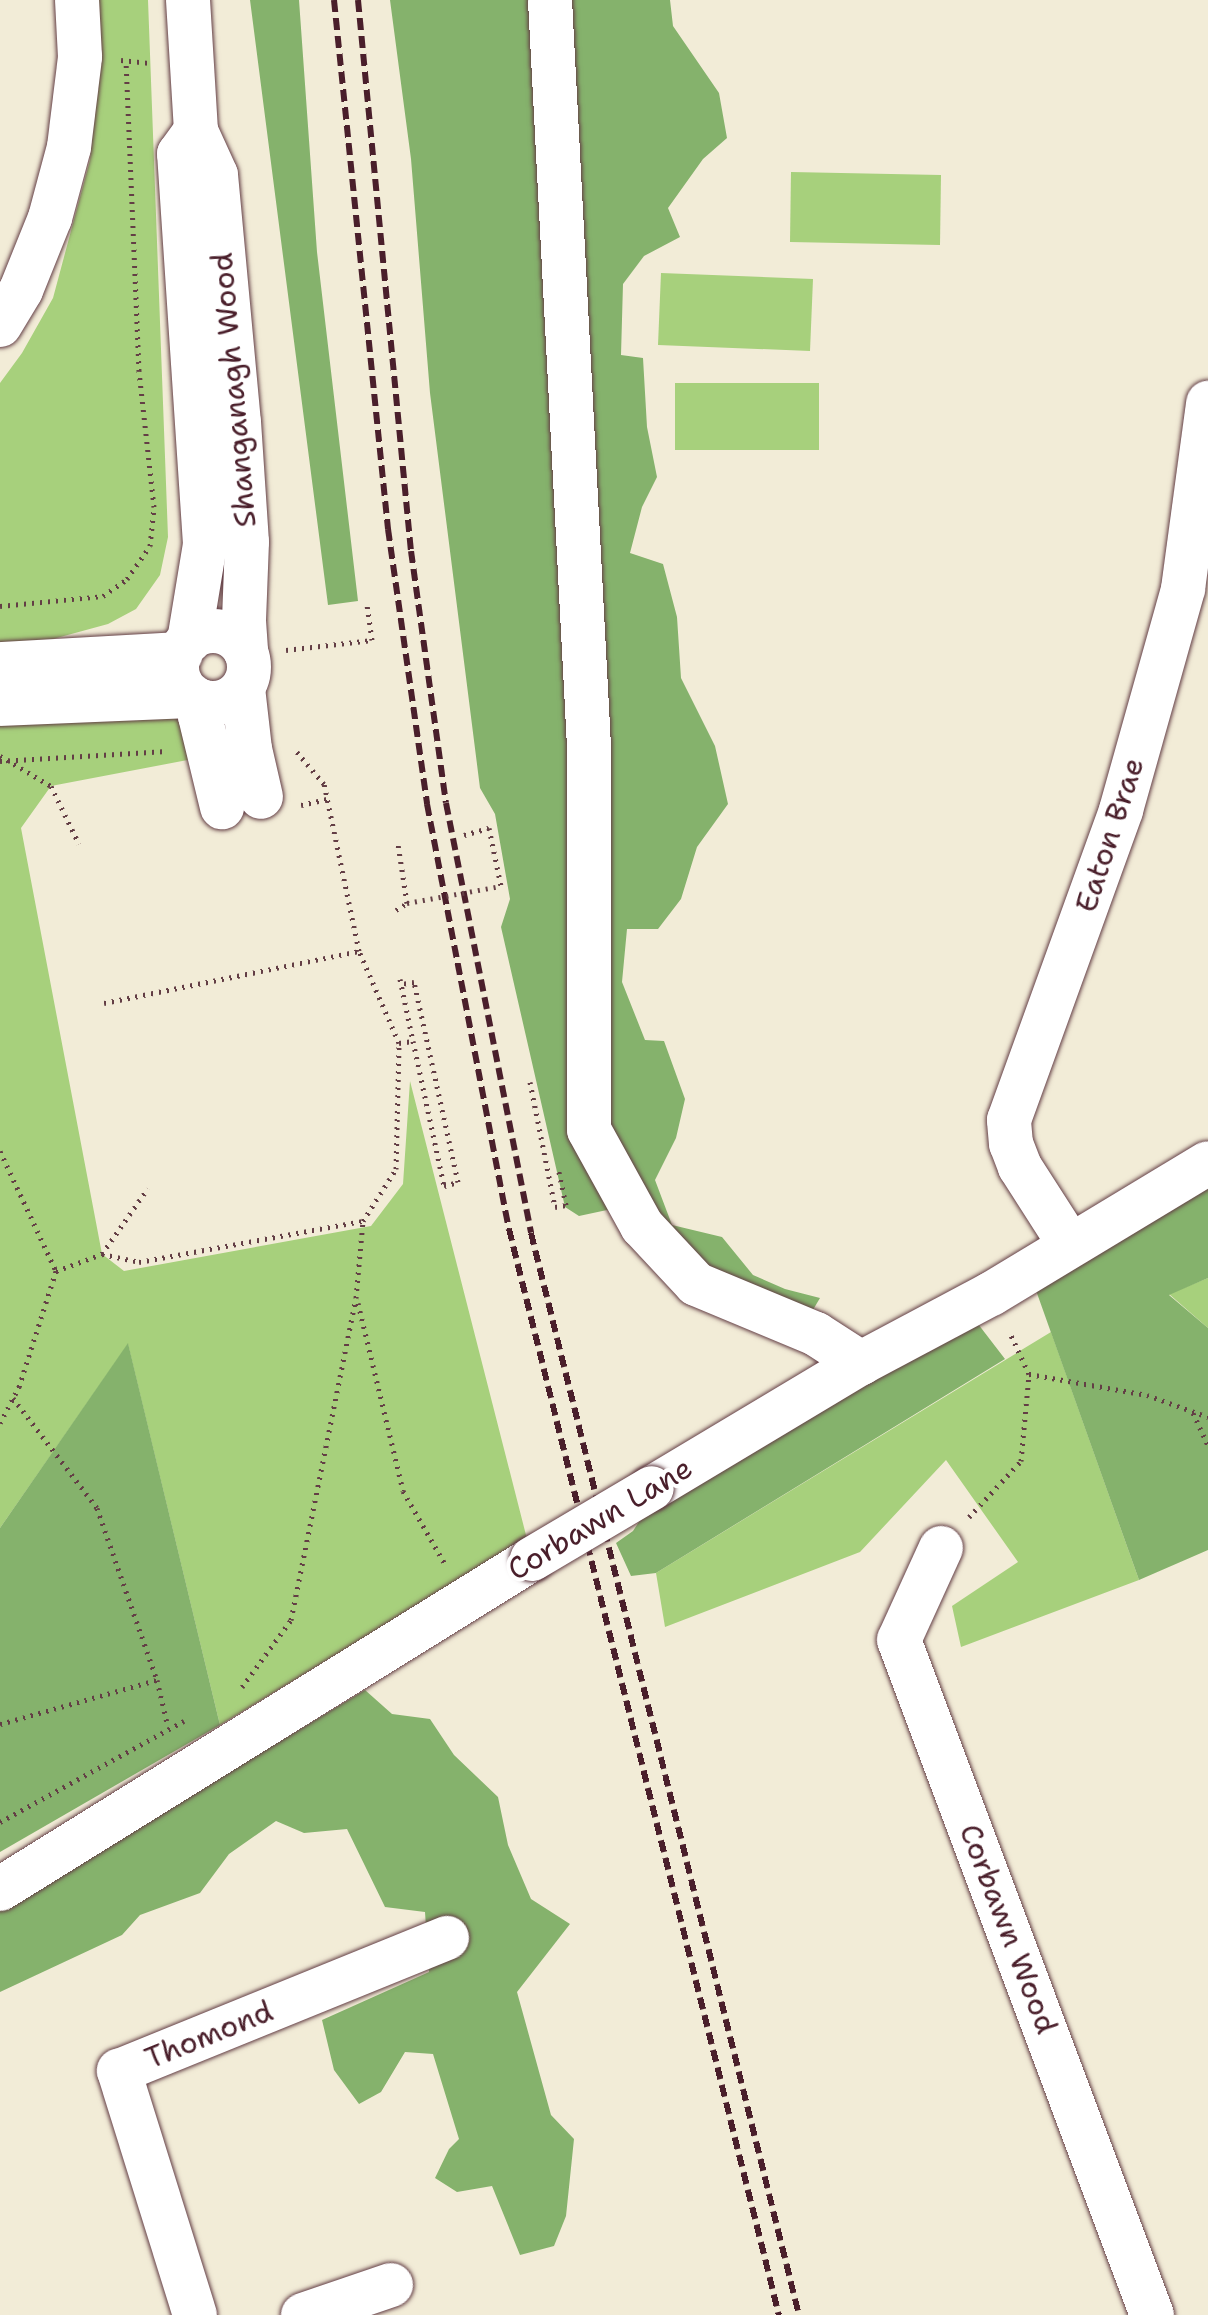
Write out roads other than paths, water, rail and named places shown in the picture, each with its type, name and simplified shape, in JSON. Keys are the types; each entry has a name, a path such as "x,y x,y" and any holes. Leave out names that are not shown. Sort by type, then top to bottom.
{"street":[{"path":"0,325 21,290 50,218 69,147 80,57 77,0"},
{"name":"Shanganagh Wood","path":"188,0 196,131 216,175 247,542 244,621 268,659 242,802 200,716 197,699 180,681 205,544 179,154 196,131"},
{"path":"550,0 589,746 589,1130 642,1226 696,1284 816,1334 861,1363"},
{"name":"Eaton Brae","path":"1070,1245 1020,1167 1011,1144 1009,1120 1121,810 1183,589 1208,403"},
{"path":"0,664 185,648 198,635 218,632 268,659 222,702 197,699 0,704"},
{"name":"Corbawn Lane","path":"0,1889 458,1603 861,1363 991,1294 1208,1163"},
{"name":"Corbawn Wood","path":"941,1548 899,1640 1152,2315"},
{"name":"Thomond","path":"195,2315 119,2071 447,1938"},
{"path":"303,2315 391,2285"}],"railway":[{"path":"334,0 388,529 427,804 509,1229 779,2315"},
{"path":"358,0 411,551 446,803 531,1233 799,2315"}]}
